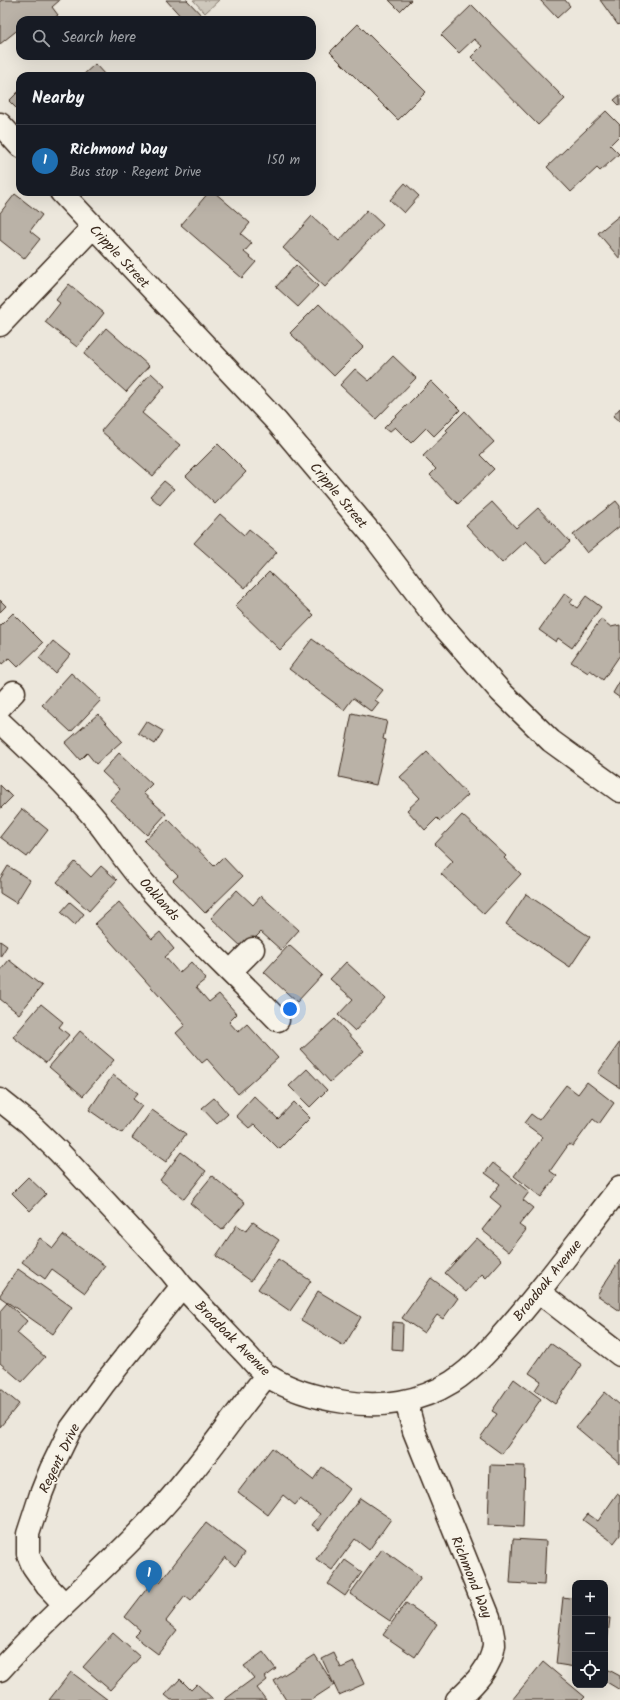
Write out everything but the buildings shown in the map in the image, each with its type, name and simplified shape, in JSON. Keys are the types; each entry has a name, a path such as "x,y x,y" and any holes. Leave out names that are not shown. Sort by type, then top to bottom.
{"street":[{"path":"0,124 16,142"},
{"name":"Cripple Street","path":"65,196 277,422 375,538 435,617 501,692 551,741 620,791"},
{"path":"0,325 93,227"},
{"name":"Oaklands","path":"0,722 42,761 96,821 144,883 183,926 231,971 278,1020"},
{"path":"231,971 253,949"},
{"name":"Broadoak Avenue","path":"0,1100 29,1123 58,1151 170,1271 182,1286 267,1375 286,1386 318,1398 367,1404 406,1401 445,1385 471,1368 495,1344 539,1292 620,1187"},
{"name":"Regent Drive","path":"64,1604 47,1586 33,1566 28,1554 28,1534 41,1494 51,1469 70,1430 103,1385 182,1286"},
{"path":"539,1292 620,1355"},
{"path":"0,1670 64,1604 97,1575 160,1511 267,1375"},
{"name":"Richmond Way","path":"406,1401 417,1438 489,1617 494,1645 483,1674 457,1700"}],"shaded area":[{"path":"193,0 219,0 205,13"}],"place":[{"name":"Richmond Way","path":"149,1593"}]}
